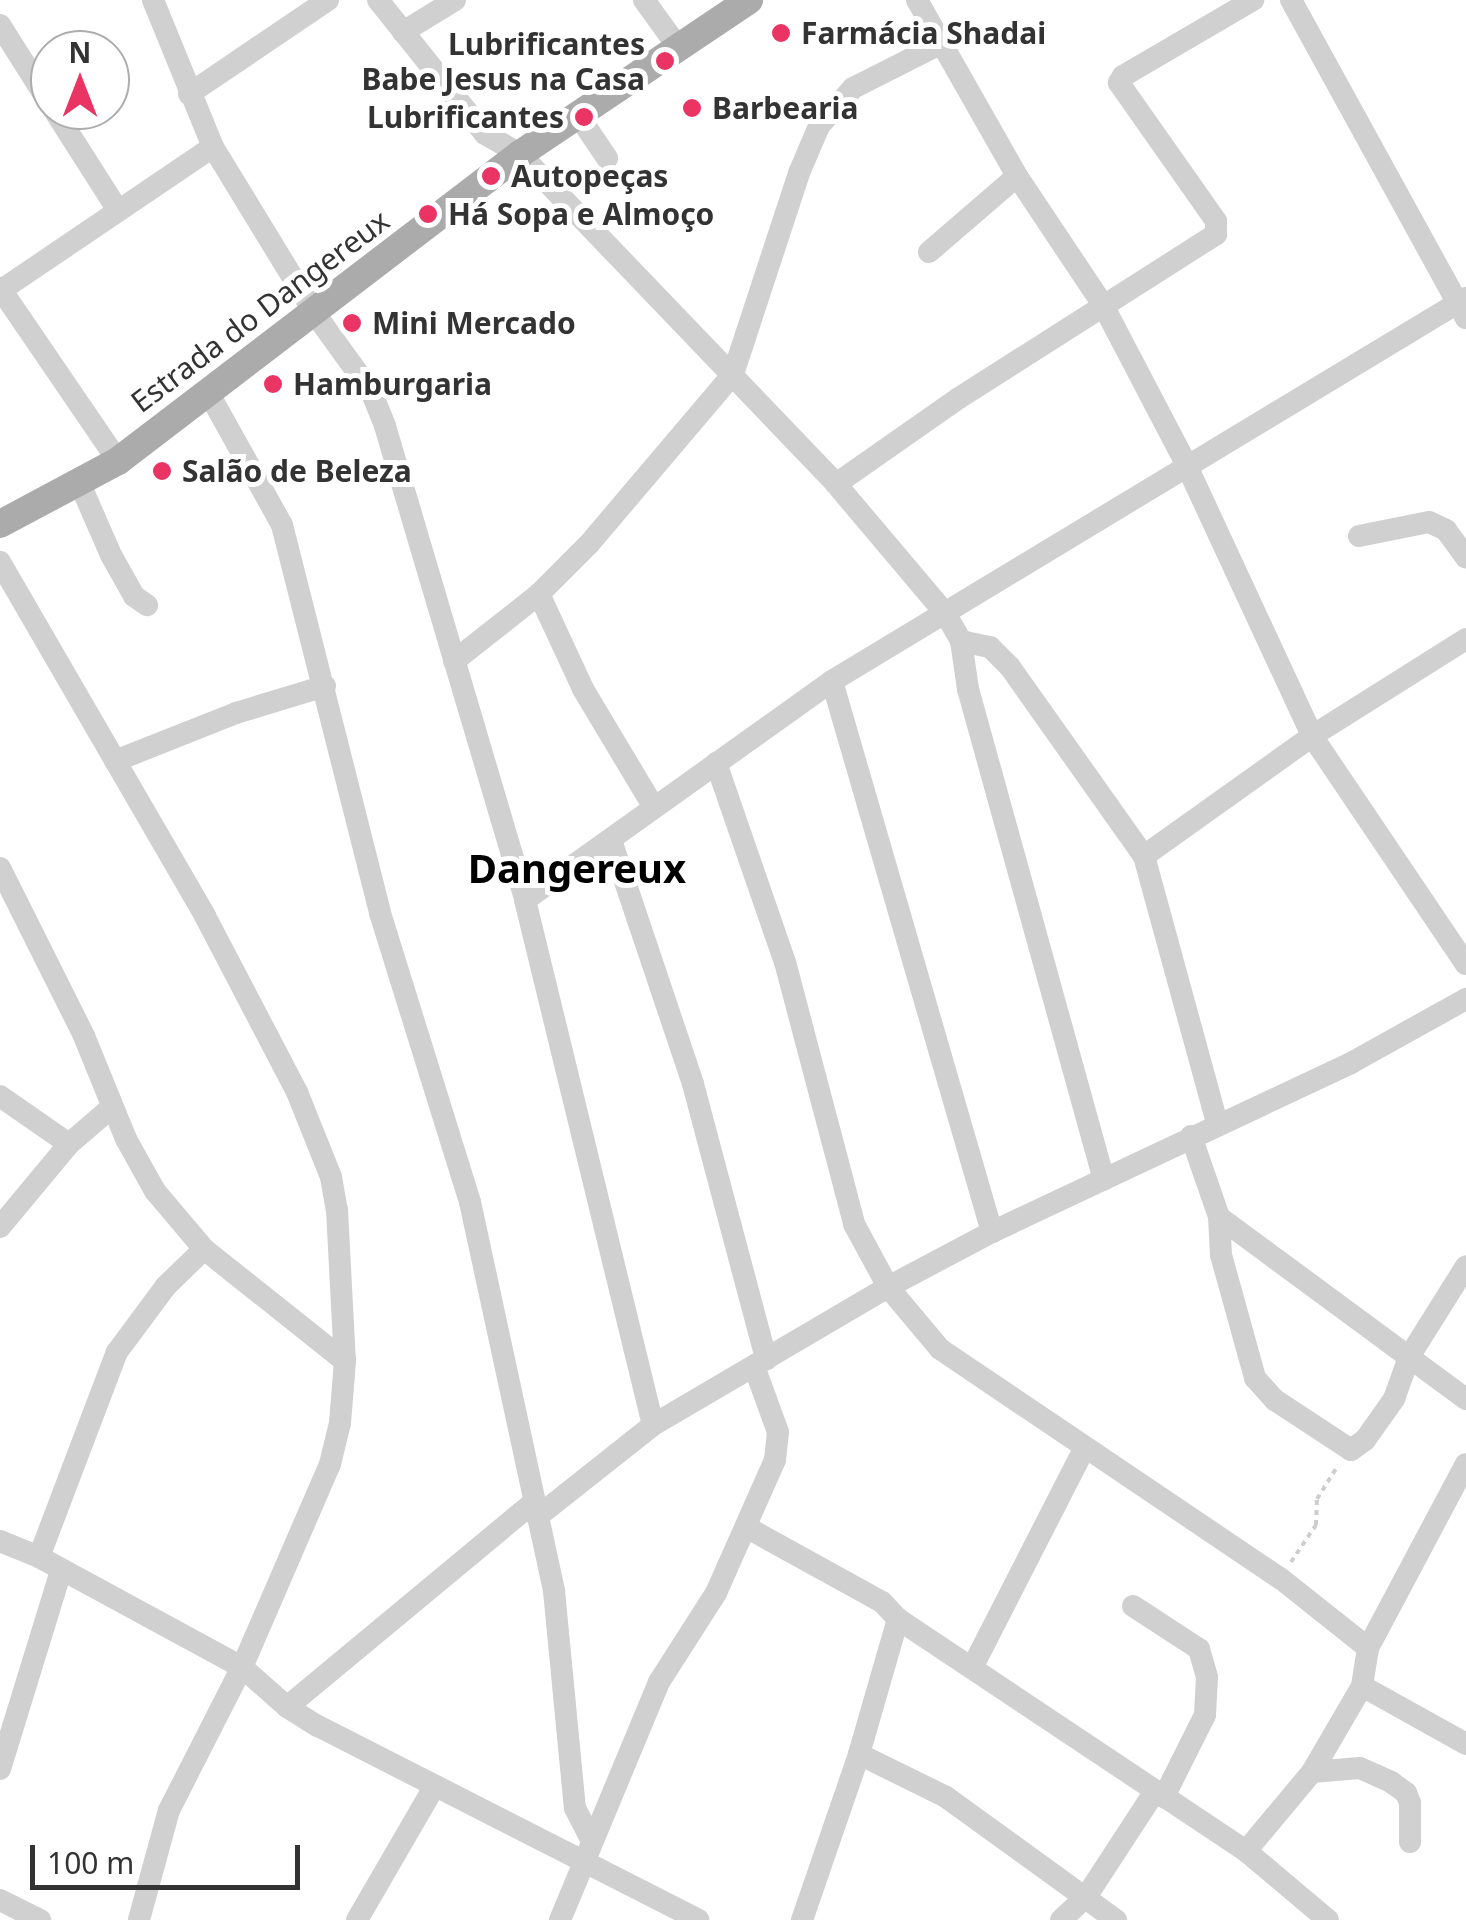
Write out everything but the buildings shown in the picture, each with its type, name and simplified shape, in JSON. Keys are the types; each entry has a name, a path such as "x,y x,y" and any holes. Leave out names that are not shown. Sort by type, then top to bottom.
{"main road":[{"name":"Estrada do Dangereux","path":"0,524 118,461 520,154 749,0"}],"street":[{"path":"152,0 212,148 378,407 525,900 654,1425"},
{"path":"189,94 328,0"},
{"path":"378,0 485,134 520,154 733,374 836,484 946,614 961,641 968,689 1104,1180"},
{"path":"403,32 455,0"},
{"path":"644,0 678,48"},
{"path":"917,0 1017,176 1103,305 1186,464 1312,736 1466,964"},
{"path":"836,484 1103,305 1212,238 1218,228 1119,83 1123,76 1253,0"},
{"path":"525,900 832,681 1186,464 1464,306 1291,0"},
{"path":"0,24 30,72"},
{"path":"454,661 539,594 590,544 733,374 798,173 819,126 853,88 944,42"},
{"path":"578,115 607,158"},
{"path":"67,130 117,209"},
{"path":"118,461 0,290 212,148"},
{"path":"929,252 1017,176"},
{"path":"208,392 276,511 325,686 380,914 470,1202 507,1361 556,1612 574,1808 588,1850"},
{"path":"80,484 134,596 148,605"},
{"path":"1359,536 1429,522 1446,530 1466,558"},
{"path":"0,562 206,916 316,1134 338,1210 345,1361 340,1423 330,1464 242,1667 168,1810 151,1862 140,1920"},
{"path":"539,594 583,688 653,806"},
{"path":"1144,856 1312,736 1466,639"},
{"path":"961,641 990,647 1001,654 1144,856 1217,1123"},
{"path":"832,681 992,1232"},
{"path":"115,761 236,713 325,686"},
{"path":"716,763 786,962 850,1212 888,1286 940,1349 1280,1578 1368,1648"},
{"path":"560,1920 659,1682 716,1593 779,1445 693,1084 611,840"},
{"path":"0,868 84,1036 112,1107 155,1192 204,1249 345,1361"},
{"path":"287,1706 535,1510 654,1425 888,1286 1190,1136 1351,1063 1466,999"},
{"path":"0,1096 69,1144"},
{"path":"0,1227 69,1144 112,1107"},
{"path":"1190,1136 1220,1217 1221,1255 1255,1378 1275,1400 1351,1450 1364,1440 1394,1399 1409,1357 1466,1266"},
{"path":"1220,1217 1466,1399"},
{"path":"39,1557 117,1352 166,1286 204,1249"},
{"path":"973,1666 1084,1449"},
{"path":"1246,1851 1312,1772 1362,1686 1368,1648 1466,1464"},
{"path":"746,1527 882,1602 898,1619 1246,1851 1315,1916"},
{"path":"0,1541 39,1557 242,1667 287,1706 434,1787 588,1850 698,1920"},
{"path":"0,1769 61,1571"},
{"path":"1061,1920 1086,1897 1160,1794 1205,1715 1207,1678 1199,1649 1133,1606"},
{"path":"802,1920 859,1754 898,1619"},
{"path":"1362,1686 1466,1744"},
{"path":"1334,1734 1360,1768 1406,1793 1410,1842"},
{"path":"859,1754 946,1797 1116,1920"},
{"path":"1312,1772 1360,1768"},
{"path":"357,1920 434,1787"},
{"path":"0,1900 40,1920"}],"path":[{"path":"1280,1578 1316,1525 1317,1498 1351,1450"}],"place":[{"name":"Farmácia Shadai","path":"781,33"},
{"name":"Lubrificantes Babe Jesus na Casa","path":"665,61"},
{"name":"Barbearia","path":"692,108"},
{"name":"Lubrificantes","path":"584,117"},
{"name":"Autopeças","path":"491,176"},
{"name":"Há Sopa e Almoço","path":"428,214"},
{"name":"Mini Mercado","path":"352,323"},
{"name":"Hamburgaria","path":"273,384"},
{"name":"Salão de Beleza","path":"162,471"}],"district":[{"name":"Dangereux","path":"577,868"}]}
